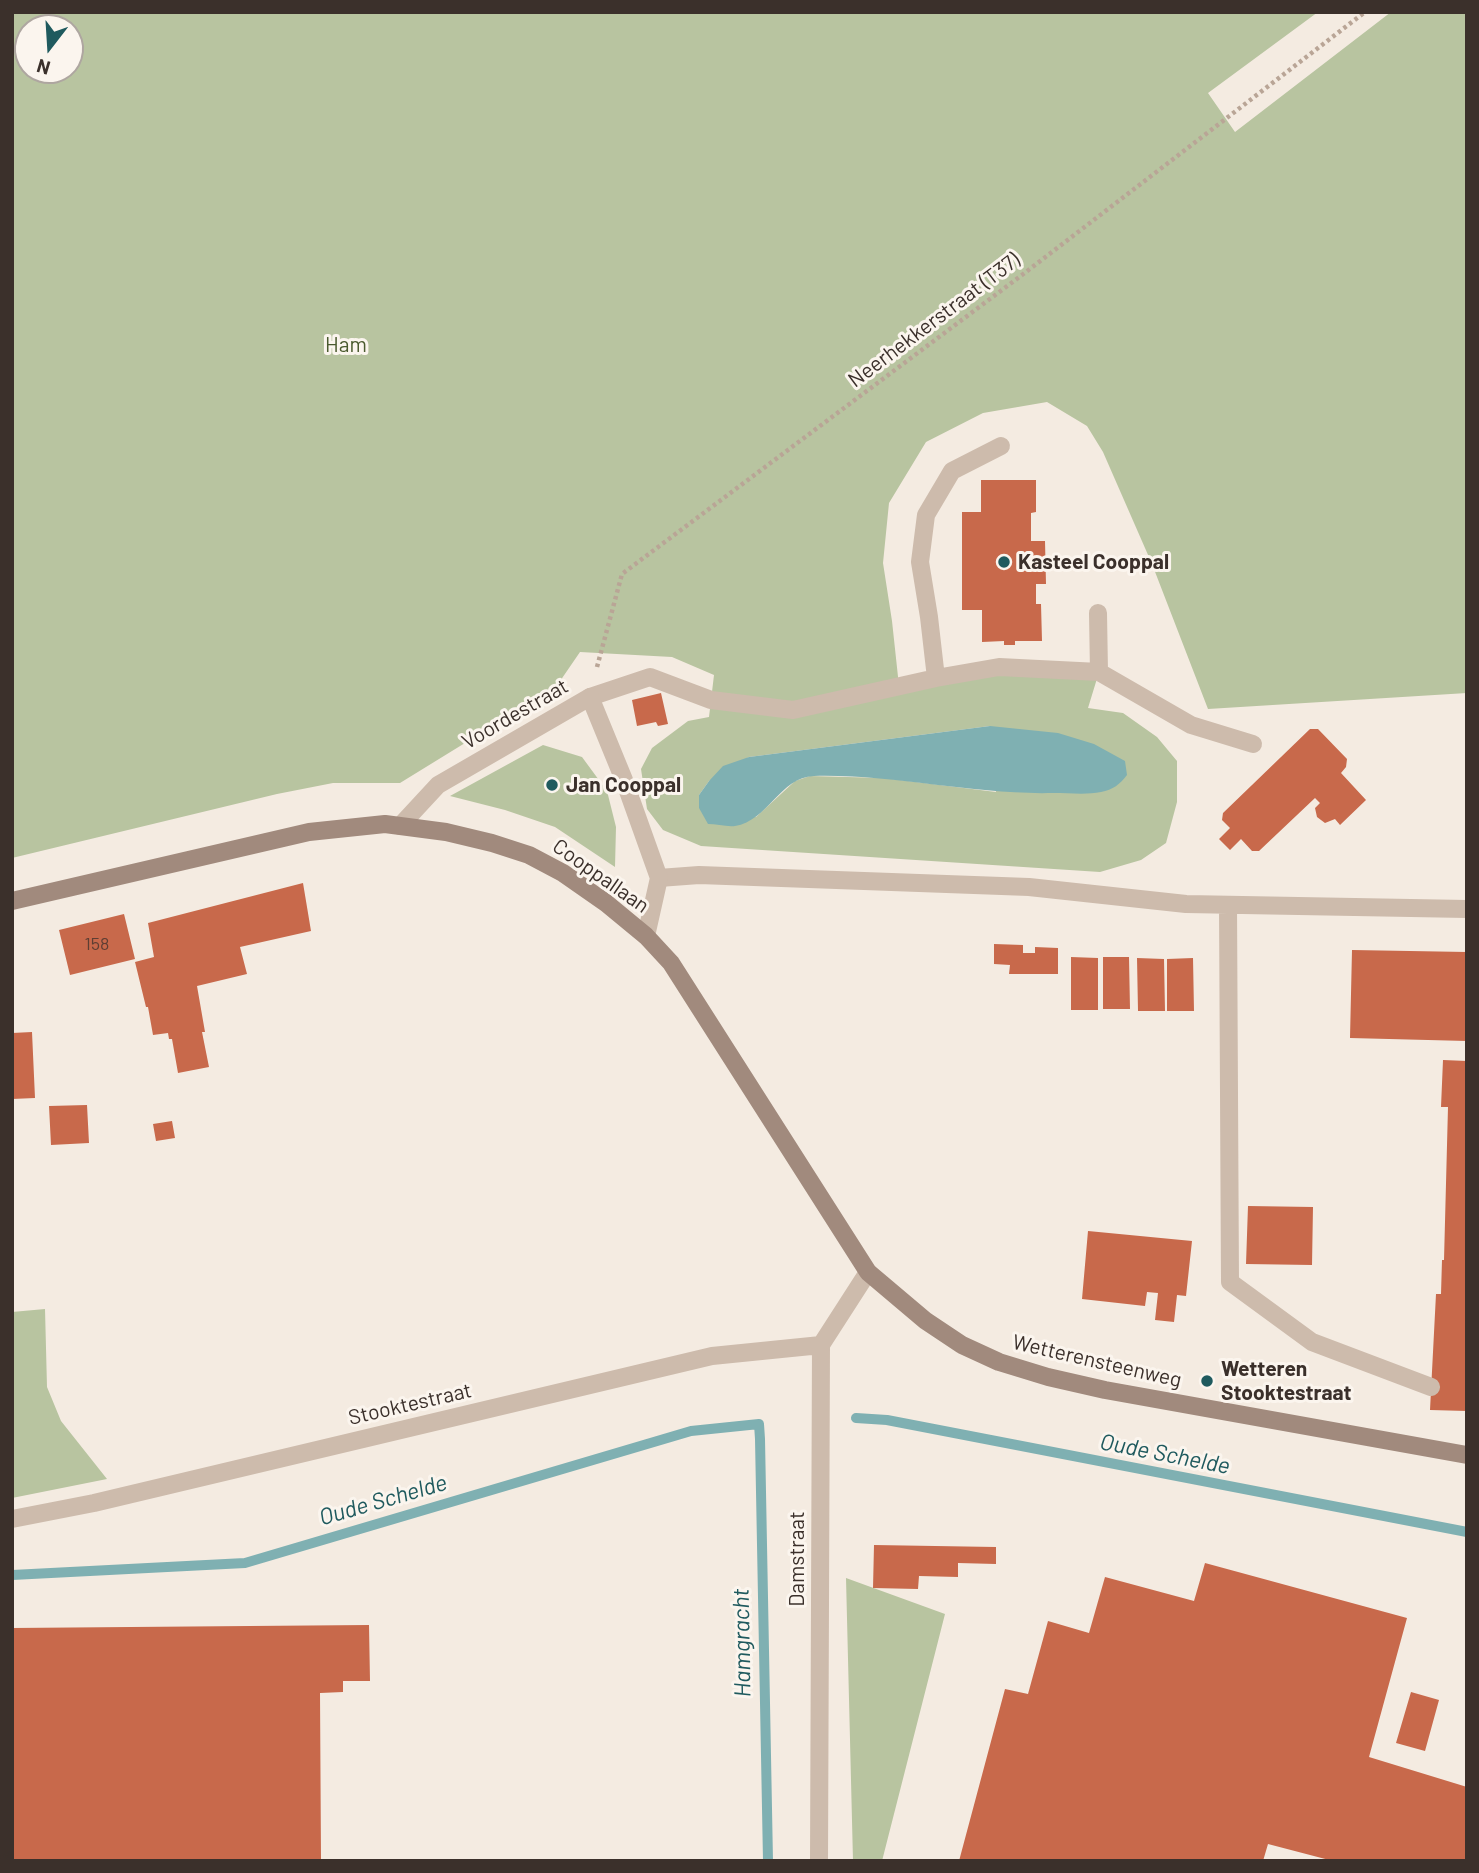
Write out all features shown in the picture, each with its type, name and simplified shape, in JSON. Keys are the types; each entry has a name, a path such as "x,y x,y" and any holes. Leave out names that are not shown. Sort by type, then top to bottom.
{"street":[{"path":"936,677 920,562 926,515 952,471 1000,446"},
{"path":"1098,613 1099,672"},
{"path":"590,697 650,677 711,700 793,710 936,677 999,667 1099,672 1191,725 1253,744"},
{"name":"Voordestraat","path":"400,826 438,785 590,697 624,780 659,878"},
{"name":"Cooppallaan","path":"12,901 309,832 385,824 446,832 529,855 562,873 606,903 646,936 671,963 868,1272"},
{"path":"646,936 659,878 699,875 1029,887 1186,904 1467,909"},
{"path":"1228,905 1230,1282 1312,1342 1431,1387"},
{"path":"821,1345 868,1272"},
{"name":"Wetterensteenweg","path":"868,1272 926,1321 962,1345 999,1362 1048,1377 1105,1390 1467,1455"},
{"name":"Stooktestraat","path":"12,1519 94,1503 712,1356 821,1345"},
{"name":"Damstraat","path":"819,1861 821,1345"}],"path":[{"name":"Neerhekkerstraat (T37)","path":"590,697 622,574 1022,275 1365,12"}],"green space":[{"name":"Ham","path":"12,12 1318,12 1208,93 1235,132 1391,12 1467,12 1467,693 1208,709 1152,564 1103,452 1087,426 1047,402 983,413 926,442 889,503 883,563 899,686 936,678 1099,672 1088,708 1123,713 1157,737 1177,761 1177,802 1166,843 1141,860 1100,872 701,846 663,830 647,809 641,769 652,748 688,721 709,717 714,675 672,657 580,652 556,687 400,783 333,783 12,858","holes":["990,726 996,792 884,778 810,776 795,781 756,817 699,808 699,795 709,781 749,757"]},
{"path":"543,745 582,757 607,791 616,827 615,867 555,827 505,810 450,796"},
{"path":"45,1309 47,1387 61,1421 107,1479 12,1498 12,1312"},
{"path":"846,1578 945,1614 882,1861 853,1861"}],"water":[{"path":"990,726 1058,733 1094,744 1125,761 1127,775 1109,790 1084,794 993,791 874,778 814,776 802,778 792,784 756,816 735,826 708,824 699,808 699,795 723,766 749,757"}],"building":[{"name":"Kasteel Cooppal","path":"981,480 1036,480 1036,512 1031,513 1031,541 1045,541 1046,584 1036,584 1036,604 1041,604 1042,641 1015,641 1015,645 1004,645 1004,641 982,642 982,610 962,610 962,512 981,512"},
{"path":"661,693 668,724 658,726 656,722 637,726 632,700"},
{"path":"1310,729 1318,729 1347,759 1346,767 1341,773 1366,800 1340,825 1335,819 1325,823 1317,817 1315,808 1320,803 1315,798 1259,851 1252,851 1241,839 1230,850 1219,839 1230,828 1222,820 1223,813"},
{"path":"303,883 311,931 240,947 247,974 197,986 209,1067 178,1073 172,1039 169,1039 168,1033 153,1035 135,962 154,957 148,923"},
{"path":"124,914 135,959 70,975 59,930"},
{"path":"994,944 1023,945 1023,953 1035,953 1035,947 1058,948 1058,974 1009,974 1010,965 994,964"},
{"path":"1352,950 1467,952 1467,1041 1350,1038"},
{"path":"1071,957 1098,958 1098,1010 1071,1010"},
{"path":"1103,957 1129,957 1130,1009 1103,1009"},
{"path":"1137,958 1164,959 1165,1011 1138,1011"},
{"path":"1193,958 1194,1011 1167,1011 1167,959"},
{"path":"32,1032 35,1098 12,1099 12,1033"},
{"path":"1443,1060 1467,1061 1467,1411 1430,1410 1436,1294 1441,1294 1444,1260 1448,1107 1441,1107"},
{"path":"87,1105 89,1143 51,1145 49,1106"},
{"path":"172,1121 175,1138 156,1141 153,1124"},
{"path":"1248,1206 1313,1207 1312,1265 1246,1264"},
{"path":"1088,1231 1192,1241 1186,1296 1177,1295 1174,1322 1155,1320 1158,1293 1147,1292 1145,1306 1082,1299"},
{"path":"874,1545 996,1547 996,1564 958,1563 958,1577 919,1576 918,1589 873,1588"},
{"path":"1205,1563 1407,1618 1369,1757 1467,1787 1467,1861 1333,1861 1268,1844 1263,1861 959,1861 1005,1689 1028,1694 1048,1621 1089,1633 1105,1577 1194,1601"},
{"path":"369,1625 370,1681 343,1681 343,1692 320,1693 321,1861 12,1861 12,1628"},
{"path":"1411,1692 1439,1700 1425,1751 1396,1743"}],"waterway":[{"name":"Oude Schelde","path":"856,1418 887,1420 1467,1532"},
{"name":"Oude Schelde","path":"12,1575 245,1563 691,1431 759,1424 768,1861"}],"place":[{"name":"Kasteel Cooppal","path":"1004,562"},
{"name":"Jan Cooppal","path":"552,785"},
{"name":"Wetteren Stooktestraat","path":"1207,1381"}],"water label":[{"name":"Hamgracht","path":"742,1643"}]}
